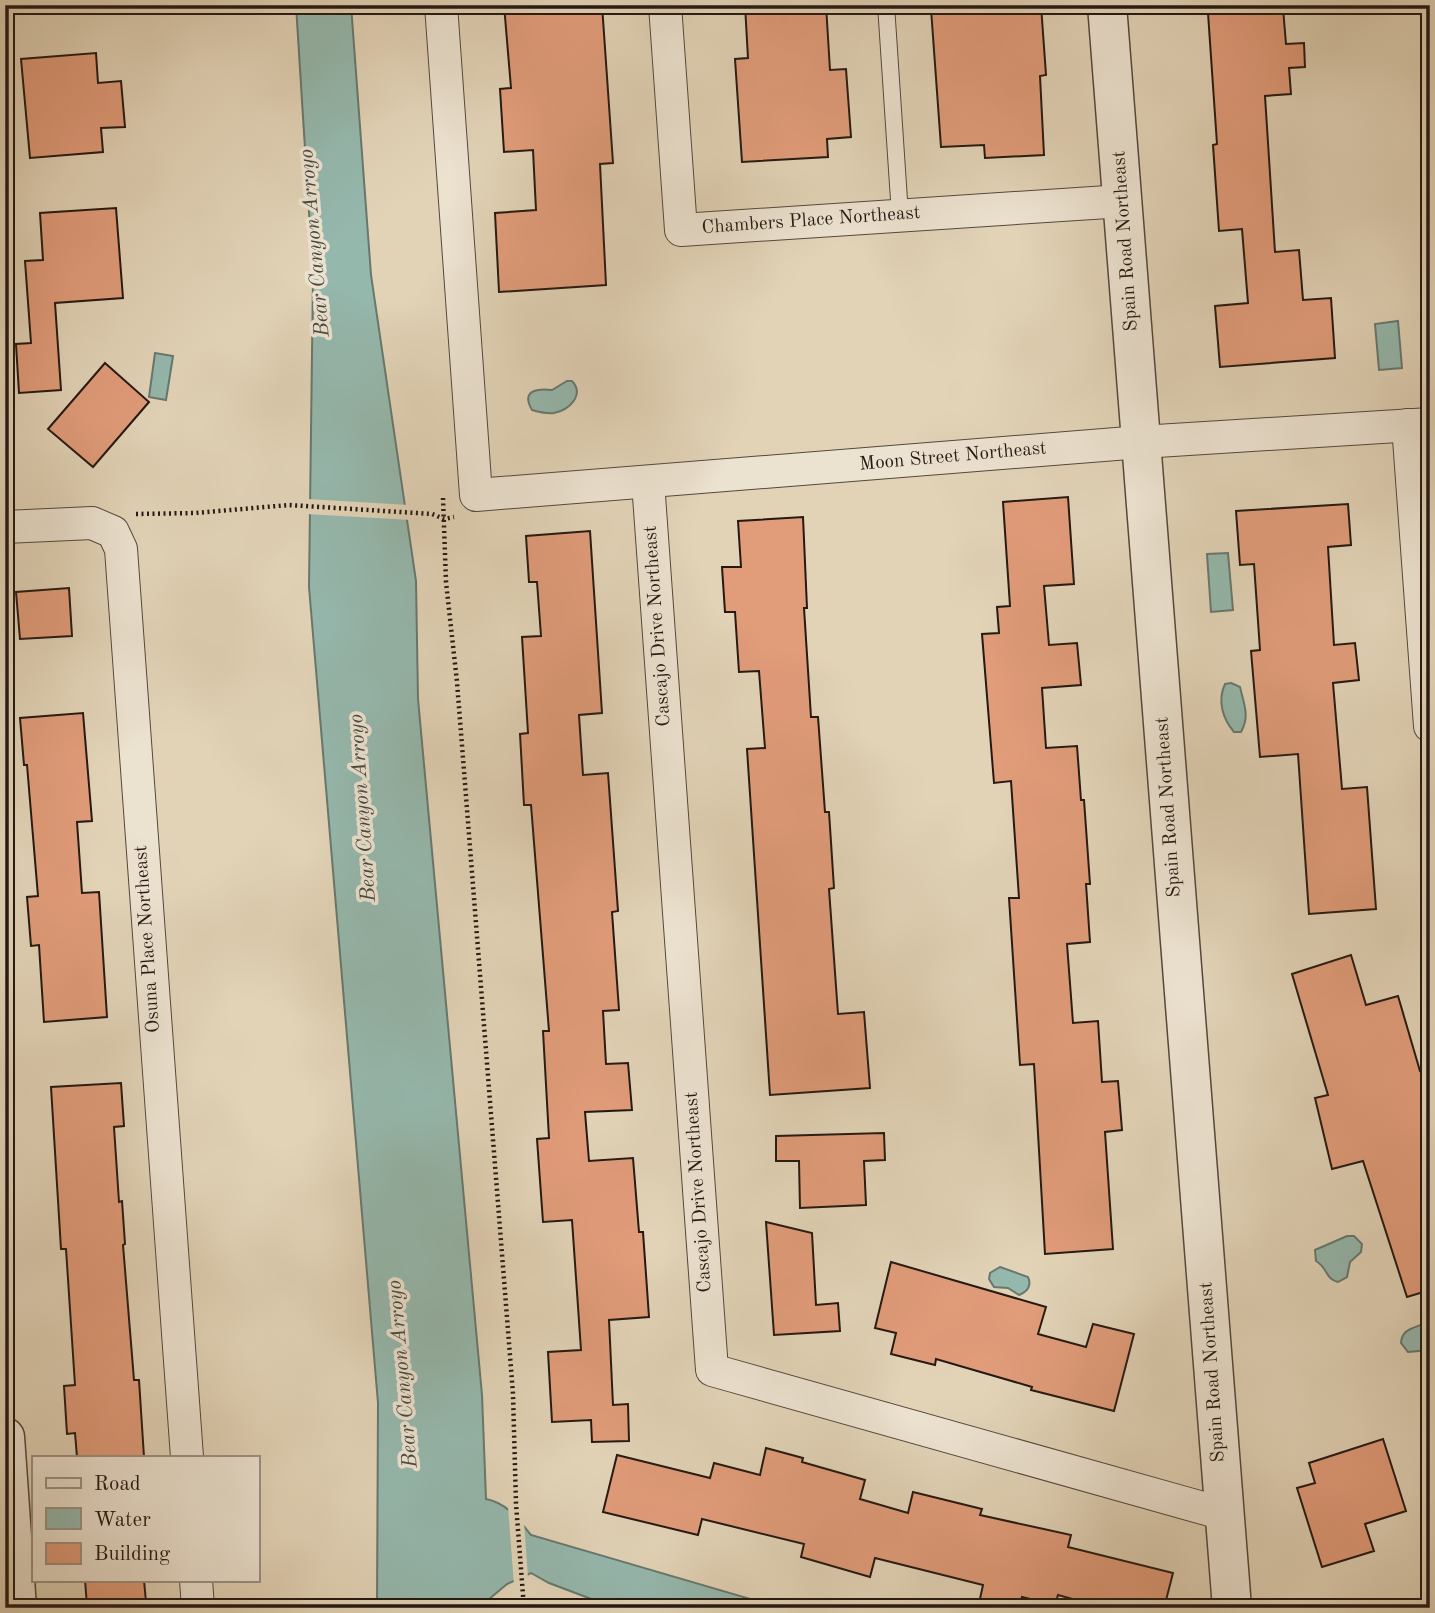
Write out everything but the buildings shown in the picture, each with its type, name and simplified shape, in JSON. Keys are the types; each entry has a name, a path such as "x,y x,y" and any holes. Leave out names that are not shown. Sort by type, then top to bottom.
{"street":[{"name":"Moon Street Northeast","path":"441,5 476,495 1141,442 1419,424"},
{"name":"Chambers Place Northeast","path":"665,5 681,230 1123,201"},
{"name":"Spain Road Northeast","path":"1107,5 1232,1608"},
{"path":"1419,424 1430,726"},
{"name":"Cascajo Drive Northeast","path":"648,482 712,1370 1224,1514"},
{"path":"5,527 92,523 113,532"},
{"name":"Osuna Place Northeast","path":"113,532 121,549 187,1456"},
{"path":"5,1437 17,1608"},
{"path":"196,1582 198,1608"}],"lane":[{"path":"886,5 900,215"}],"path":[{"path":"443,494 446,582 457,682 513,1394 516,1504 524,1608"},
{"path":"113,532 137,513 170,514 289,505 432,514"}],"water":[{"name":"Bear Canyon Arroyo","path":"296,5 351,5 371,275 416,581 418,699 482,1395 486,1499 506,1508 531,1535 781,1608 615,1608 549,1583 531,1573 507,1584 488,1600 488,1608 377,1608 378,1403 309,587 313,276"},
{"path":"1398,321 1402,368 1379,370 1375,324"},
{"path":"155,353 173,356 166,400 149,397"},
{"path":"572,381 577,391 570,405 554,413 532,410 528,399 532,392 552,390"},
{"path":"1228,553 1233,610 1211,612 1207,554"},
{"path":"1231,683 1240,687 1244,705 1246,715 1241,732 1234,732 1222,709 1221,697 1225,684"},
{"path":"1347,1236 1354,1236 1362,1244 1361,1252 1350,1262 1347,1277 1338,1282 1316,1261 1315,1250"},
{"path":"1000,1267 1028,1277 1029,1286 1026,1290 1019,1295 1008,1288 994,1287 989,1279 990,1273"},
{"path":"1430,1320 1430,1350 1408,1352 1401,1343 1404,1334"}],"pier":[{"path":"307,499 409,505 411,520 306,514"},
{"path":"508,1507 524,1521 528,1578 514,1585"}]}
